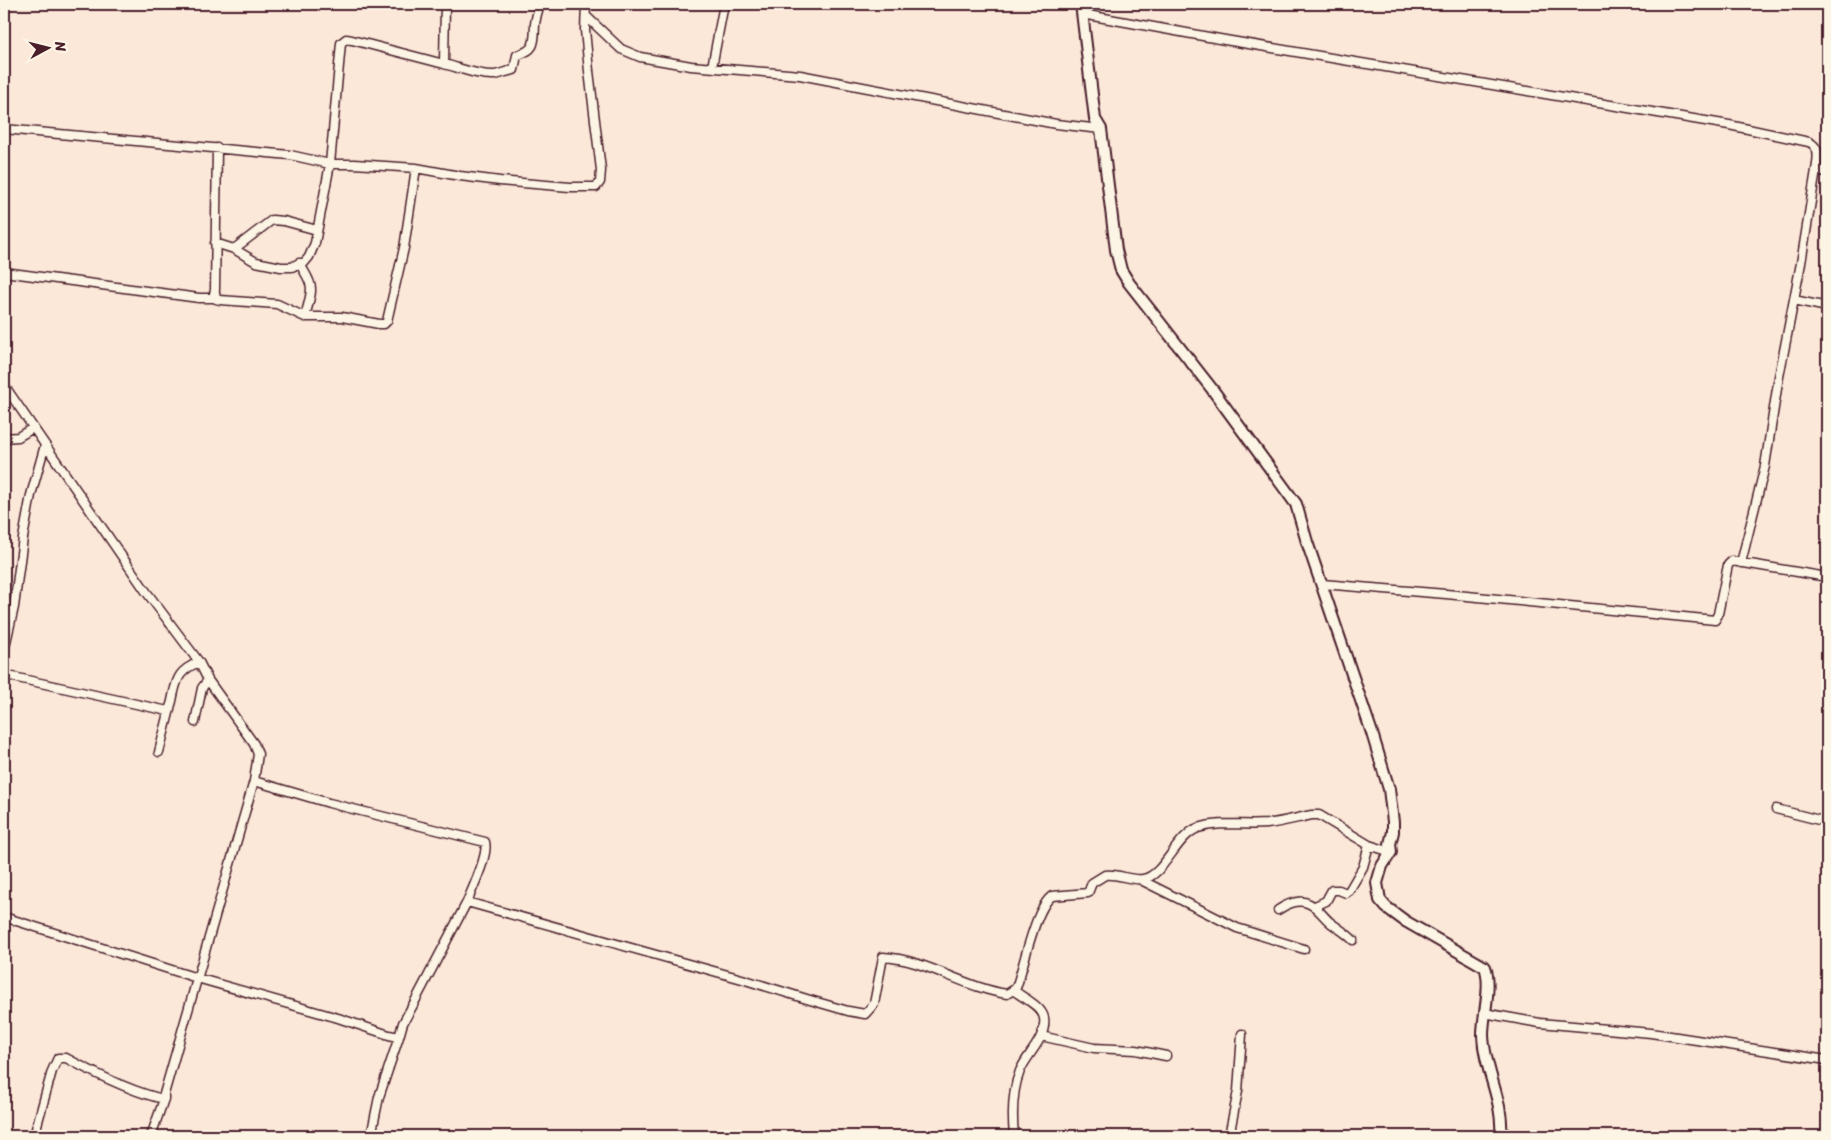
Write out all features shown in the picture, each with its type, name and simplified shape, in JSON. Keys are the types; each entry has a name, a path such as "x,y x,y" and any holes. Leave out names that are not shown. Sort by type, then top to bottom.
{"street":[{"path":"444,64 445,4"},
{"path":"215,244 234,249 253,260 282,267 292,268 300,263 304,263 309,256 317,230 330,164 340,49 343,40 352,40 486,75 498,75 504,71 514,70 517,55 530,50 534,44 535,21 540,4"},
{"path":"4,129 217,148 290,156 330,164 416,168 500,182 592,188 598,186 601,170 592,108 586,4"},
{"path":"712,67 724,4"},
{"path":"1501,1136 1501,1114 1486,1059 1483,1036 1488,977 1485,966 1406,922 1380,900 1377,883 1382,866 1391,852 1390,844 1393,822 1389,789 1296,504 1212,389 1129,283 1121,270 1116,250 1101,129 1095,119 1082,9 1225,40 1729,125 1809,142 1817,148 1816,170 1765,466 1741,564"},
{"path":"586,24 632,56 676,64 800,75 1056,124 1101,129"},
{"path":"217,148 214,293 216,299 278,304 305,317 342,316 384,324 388,321 404,248 416,168"},
{"path":"1816,170 1827,172"},
{"path":"234,249 272,220 284,220 317,230"},
{"path":"300,263 312,282 305,317"},
{"path":"4,272 199,298 213,298 214,293"},
{"path":"1794,300 1827,306"},
{"path":"4,385 145,590 199,662 208,680 257,748 258,760 254,781 164,1099 151,1136"},
{"path":"4,438 18,437 33,428"},
{"path":"4,651 14,607 31,495 46,445"},
{"path":"1322,584 1715,620 1718,614 1729,562 1734,560 1741,564 1827,578"},
{"path":"159,752 180,673 190,665 199,662"},
{"path":"4,675 163,711 170,709"},
{"path":"195,722 202,688 208,680"},
{"path":"254,781 329,803 485,842 486,848 467,902 403,1023 379,1097 371,1136"},
{"path":"1776,809 1827,822"},
{"path":"1140,880 1149,877 1157,870 1184,837 1192,831 1213,825 1266,824 1319,815 1369,845 1391,852"},
{"path":"1315,906 1326,901 1332,890 1346,893 1349,891 1363,867 1369,845"},
{"path":"467,902 862,1014 867,1013 874,1004 883,957 894,958 951,976 986,990 1007,994 1016,988 1038,915 1045,902 1052,896 1088,894 1092,883 1105,874 1140,880 1237,928 1304,949"},
{"path":"1278,910 1295,901 1315,906 1330,923 1344,931 1353,940"},
{"path":"4,917 197,978 399,1037"},
{"path":"1013,990 1041,1012 1044,1018 1044,1029 1041,1036 1021,1068 1016,1081 1013,1119 1014,1136"},
{"path":"1484,1013 1540,1023 1651,1033 1827,1060"},
{"path":"1229,1136 1238,1091 1242,1034"},
{"path":"1041,1036 1094,1048 1136,1050 1166,1056"},
{"path":"34,1136 52,1070 58,1058 66,1058 155,1098 164,1099"}]}
